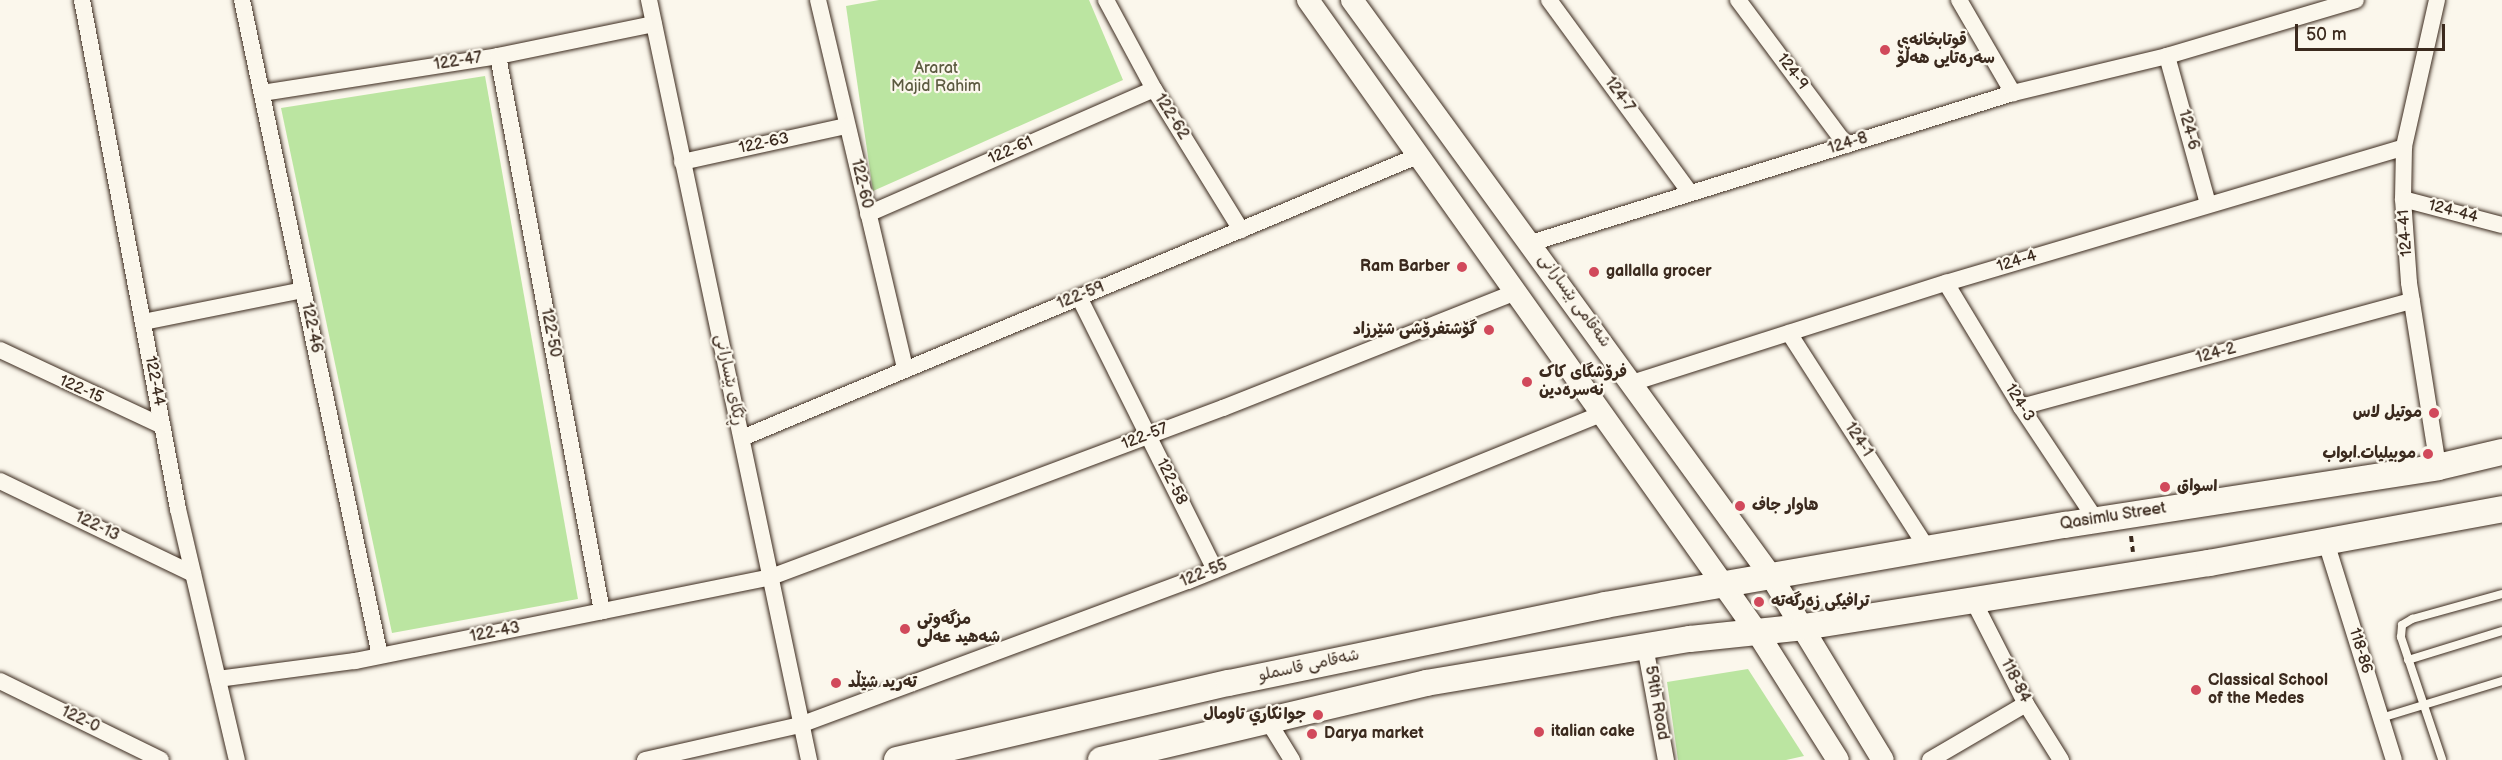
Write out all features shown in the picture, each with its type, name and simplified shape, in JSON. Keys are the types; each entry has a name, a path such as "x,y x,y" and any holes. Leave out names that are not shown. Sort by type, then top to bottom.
{"main road":[{"path":"1308,0 1725,586 1838,760"},
{"name":"شەقامی بێسارانی","path":"1353,0 1771,576 1883,760"},
{"name":"Qasimlu Street","path":"1725,586 1927,548 2129,514 2438,467 2502,452"},
{"path":"1101,760 1426,683 1645,646 1804,627 2136,575 2502,509"},
{"name":"شەقامی قاسملو","path":"897,760 1274,674 1605,605 1725,586"}],"street":[{"name":"122-44","path":"82,0 162,426 193,574 237,760"},
{"name":"122-46","path":"242,0 380,656"},
{"name":"ڕێگای بێسارانی","path":"650,0 682,162 809,760"},
{"name":"122-60","path":"818,0 905,368"},
{"name":"122-62","path":"1106,0 1154,89 1241,230"},
{"name":"124-7","path":"1549,0 1689,190"},
{"name":"124-9","path":"1738,0 1846,145"},
{"path":"1959,0 2013,93"},
{"name":"124-8","path":"1531,243 1689,190 1846,145 2013,93 2167,56 2356,0"},
{"name":"124-41","path":"2437,0 2404,147 2403,199 2412,301 2438,467"},
{"name":"122-47","path":"262,93 498,56 654,24"},
{"name":"122-50","path":"498,56 602,611"},
{"name":"124-6","path":"2167,56 2208,204"},
{"name":"122-61","path":"868,214 1154,89"},
{"name":"122-63","path":"682,162 846,126"},
{"name":"124-4","path":"1632,383 1946,283 2404,147"},
{"name":"122-59","path":"742,438 905,368 1420,155"},
{"name":"124-44","path":"2403,199 2502,225"},
{"name":"124-3","path":"1946,283 2021,407 2096,520"},
{"path":"143,322 303,290"},
{"name":"122-57","path":"771,577 1148,436 1516,292"},
{"name":"122-58","path":"1078,297 1215,570"},
{"name":"124-2","path":"2021,407 2412,301"},
{"name":"124-1","path":"1789,333 1927,548"},
{"name":"122-15","path":"0,350 162,426"},
{"name":"122-55","path":"645,760 800,724 1215,570 1603,413"},
{"name":"122-13","path":"0,481 193,574"},
{"name":"118-86","path":"2326,542 2394,760"},
{"name":"122-43","path":"218,679 380,656 771,577"},
{"name":"118-84","path":"1973,600 2026,704 2061,760"},
{"name":"59th Road","path":"1645,646 1666,760"},
{"name":"122-0","path":"0,681 161,760"},
{"path":"1930,760 2026,704"},
{"path":"1268,721 1292,760"}],"lane":[{"path":"2442,759 2400,631 2406,621 2502,594"},
{"path":"2408,660 2502,631"},
{"path":"2381,718 2502,681"}],"path":[{"path":"2129,514 2136,575"}],"green space":[{"name":"Ararat Majid Rahim","path":"879,0 1089,0 1123,80 873,191 846,6"},
{"path":"485,76 578,599 392,633 281,108"},
{"path":"1748,669 1804,756 1786,760 1678,760 1667,682"}],"place":[{"name":"قوتابخانەی سەرەتایی هەڵۆ","path":"1885,50"},
{"name":"Ram Barber","path":"1462,267"},
{"name":"gallalla grocer","path":"1594,272"},
{"name":"گۆشتفرۆشی شێرزاد","path":"1489,330"},
{"name":"فرۆشگای کاک نەسرەدین","path":"1527,382"},
{"name":"موتيل لاس","path":"2434,413"},
{"name":"موبيليات.ابواب","path":"2428,454"},
{"name":"اسواق","path":"2165,487"},
{"name":"هاوار جاف","path":"1740,506"},
{"name":"ترافیکی زەرگەتە","path":"1759,602"},
{"name":"مزگەوتی شەهید عەلی","path":"905,629"},
{"name":"تەرید شێڵد","path":"836,683"},
{"name":"Classical School of the Medes","path":"2196,690"},
{"name":"جوانكاري تاومال","path":"1318,715"},
{"name":"italian cake","path":"1539,732"},
{"name":"Darya market","path":"1312,734"}]}
